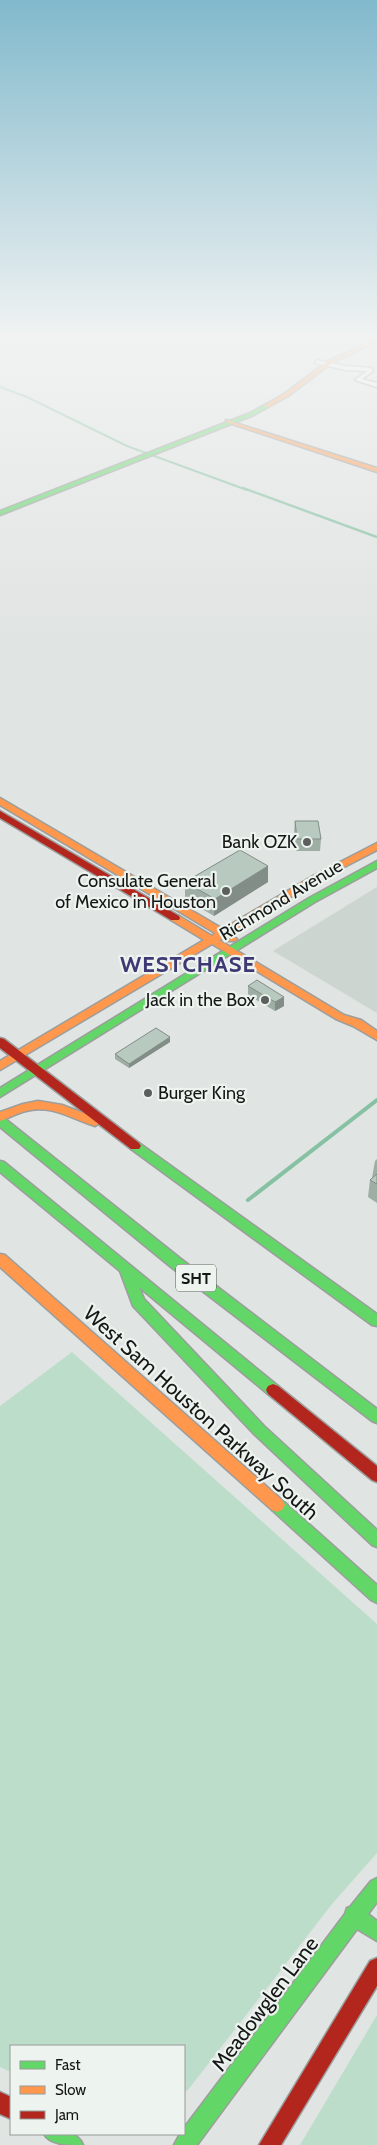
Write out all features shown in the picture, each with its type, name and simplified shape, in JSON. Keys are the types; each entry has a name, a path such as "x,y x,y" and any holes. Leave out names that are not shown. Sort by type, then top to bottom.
{"main road":[{"path":"0,513 181,437"},
{"path":"278,437 377,470"},
{"path":"0,505 132,456"},
{"path":"0,801 241,944 347,1010 357,1023"},
{"path":"0,814 12,808"},
{"path":"0,814 228,952 340,1017 357,1023 377,1036"},
{"name":"Richmond Avenue","path":"0,1066 316,878 377,846"},
{"name":"Richmond Avenue","path":"0,1094 332,888 377,864"},
{"path":"104,877 122,872"},
{"path":"316,878 332,888"},
{"path":"0,1042 107,1126 377,1320"},
{"path":"0,1117 16,1108 32,1103 48,1103 107,1126"},
{"name":"SHT","path":"0,1121 176,1263 377,1417"},
{"name":"SHT","path":"0,1164 377,1475"},
{"name":"West Sam Houston Parkway South","path":"0,1259 377,1595"},
{"path":"125,1267 138,1302 259,1430 377,1540"},
{"path":"341,1389 377,1401"},
{"name":"Meadowglen Lane","path":"184,2145 354,1915 377,1887"},
{"path":"354,1915 377,1932"},
{"path":"268,2145 377,1968"},
{"path":"56,2135 73,2145"}],"shaded area":[{"path":"377,887 377,1013 273,951"}],"green space":[{"path":"72,1352 377,1624 377,1853 332,1904 185,2092 185,2045 10,2045 10,2072 0,2067 0,1406"},
{"path":"377,2015 377,2145 300,2145"}],"building":[{"path":"295,821 318,821 321,839 297,839"},
{"path":"240,850 268,866 215,899 185,882"},
{"path":"257,980 284,997 275,1002 248,986"},
{"path":"156,1028 170,1037 129,1064 115,1054"},
{"path":"377,1174 377,1184 370,1180"}],"waterway":[{"path":"109,437 127,446 247,490"},
{"path":"243,488 377,537"},
{"path":"248,1200 377,1100"}],"traffic: fast":[{"path":"0,513 193,437"},
{"path":"0,1093 312,900 377,864"},
{"path":"0,1121 176,1263 377,1417"},
{"path":"135,1146 377,1321"},
{"path":"0,1165 273,1390"},
{"path":"126,1270 138,1302 259,1430 377,1540"},
{"path":"277,1505 377,1595"},
{"path":"184,2145 377,1887"},
{"path":"354,1915 377,1932"},
{"path":"56,2135 73,2145"}],"traffic: slow":[{"path":"277,437 377,470"},
{"path":"0,801 232,939"},
{"path":"0,1066 316,878 377,846"},
{"path":"175,918 340,1017 357,1023 377,1036"},
{"path":"0,1117 14,1110 38,1105 58,1108 95,1122"},
{"path":"0,1259 277,1505"}],"traffic: jam":[{"path":"0,814 175,918"},
{"path":"0,1042 135,1146"},
{"path":"273,1390 377,1475"},
{"path":"269,2145 377,1968"},
{"path":"0,2102 10,2108"}],"place":[{"name":"Bank OZK","path":"307,842"},
{"name":"Consulate General of Mexico in Houston","path":"226,891"},
{"name":"Jack in the Box","path":"265,1000"},
{"name":"Burger King","path":"148,1093"}],"district":[{"name":"WESTCHASE","path":"188,964"}]}
